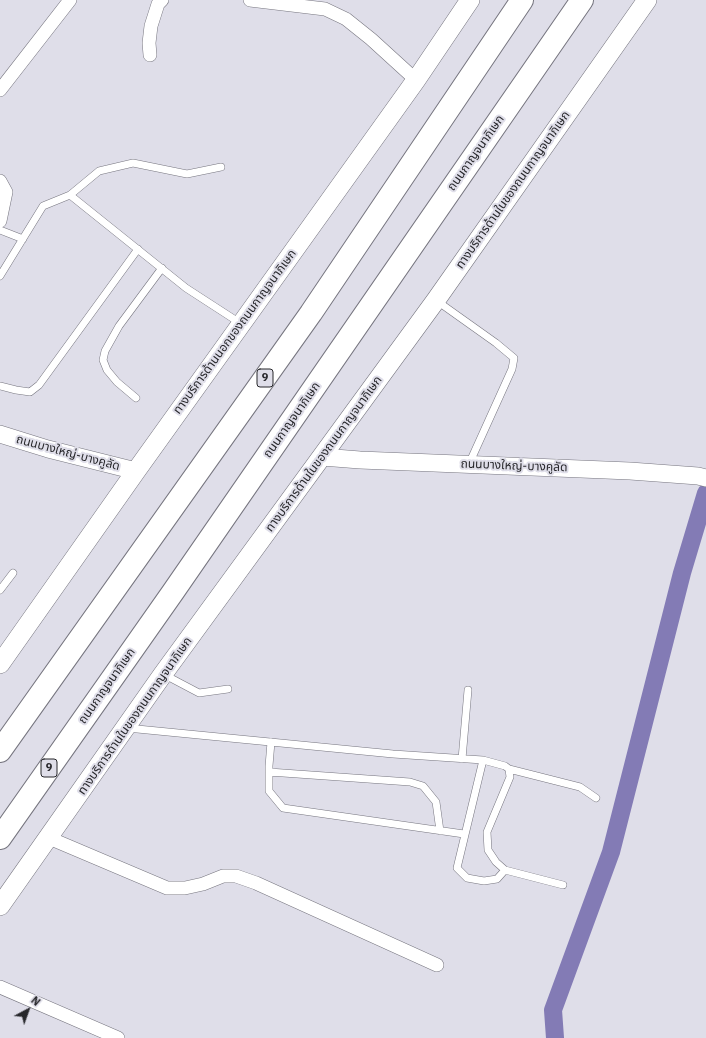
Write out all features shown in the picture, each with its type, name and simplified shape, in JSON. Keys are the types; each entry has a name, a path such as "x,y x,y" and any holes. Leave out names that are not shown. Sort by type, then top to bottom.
{"highway":[{"name":"9","path":"0,751 311,313 522,0"},
{"name":"ถนนกาญจนาภิเษก","path":"0,838 178,586 582,0"},
{"path":"0,738 27,714"}],"main road":[{"name":"ทางบริการด้านนอกของถนนกาญจนาภิเษก","path":"0,664 136,471 416,80 470,0"},
{"name":"ทางบริการด้านในของถนนกาญจนาภิเษก","path":"0,906 163,674 436,300 646,0"}],"street":[{"path":"0,90 70,0"},
{"path":"150,55 149,43 151,26 158,4 162,0"},
{"path":"250,0 325,9 346,19 371,39 416,80"},
{"path":"0,181 6,192 0,221"},
{"name":"ถนนบางใหญ่-บางคูลัด","path":"0,434 48,449 136,471"},
{"name":"ถนนบางใหญ่-บางคูลัด","path":"322,457 360,460 630,471 702,477"},
{"path":"49,838 167,888 185,888 203,884 223,876 236,876 256,883 437,965"},
{"path":"0,987 118,1038"}],"lane":[{"path":"0,276 44,206 70,195 99,171 133,163 187,174 221,167"},
{"path":"70,195 186,288 241,324"},
{"path":"0,230 23,239"},
{"path":"0,386 30,392 39,385 138,249"},
{"path":"136,398 117,382 107,370 103,360 119,326 162,268"},
{"path":"436,300 496,343 514,358 512,369 469,464"},
{"path":"0,590 13,573"},
{"path":"163,674 199,693 228,689"},
{"path":"462,759 468,690"},
{"path":"126,728 392,754 483,760 505,766 509,769 580,787 596,798"},
{"path":"271,742 269,791 283,808 464,834"},
{"path":"483,760 457,868 467,878 484,881 497,879 505,870"},
{"path":"509,769 510,777 487,832 488,850 496,862 505,870 563,885"},
{"path":"269,772 410,782 423,786 436,802 440,830"}],"waterway":[{"path":"555,1038 553,1010 611,852 682,573 706,493"}]}
